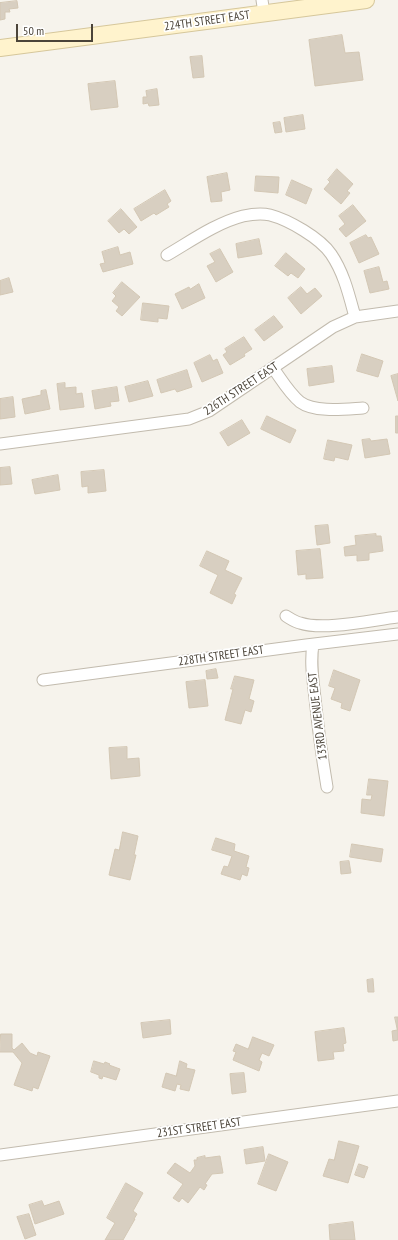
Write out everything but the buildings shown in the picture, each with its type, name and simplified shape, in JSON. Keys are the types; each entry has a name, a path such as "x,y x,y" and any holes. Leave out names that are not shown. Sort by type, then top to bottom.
{"main road":[{"name":"224TH STREET EAST","path":"0,48 263,7 366,0"}],"street":[{"path":"168,256 217,226 233,219 251,214 269,215 302,230 325,246 331,253 344,279 355,317"},
{"name":"226TH STREET EAST","path":"0,444 189,419 209,411 328,330 344,321 355,317 398,311"},
{"path":"273,368 295,398 301,403 324,409 363,408"},
{"path":"286,616 298,623 315,626 350,624 398,616"},
{"name":"228TH STREET EAST","path":"43,680 398,634"},
{"name":"133RD AVENUE EAST","path":"313,645 311,655 312,674 318,730 327,787"},
{"name":"231ST STREET EAST","path":"0,1155 398,1101"}]}
